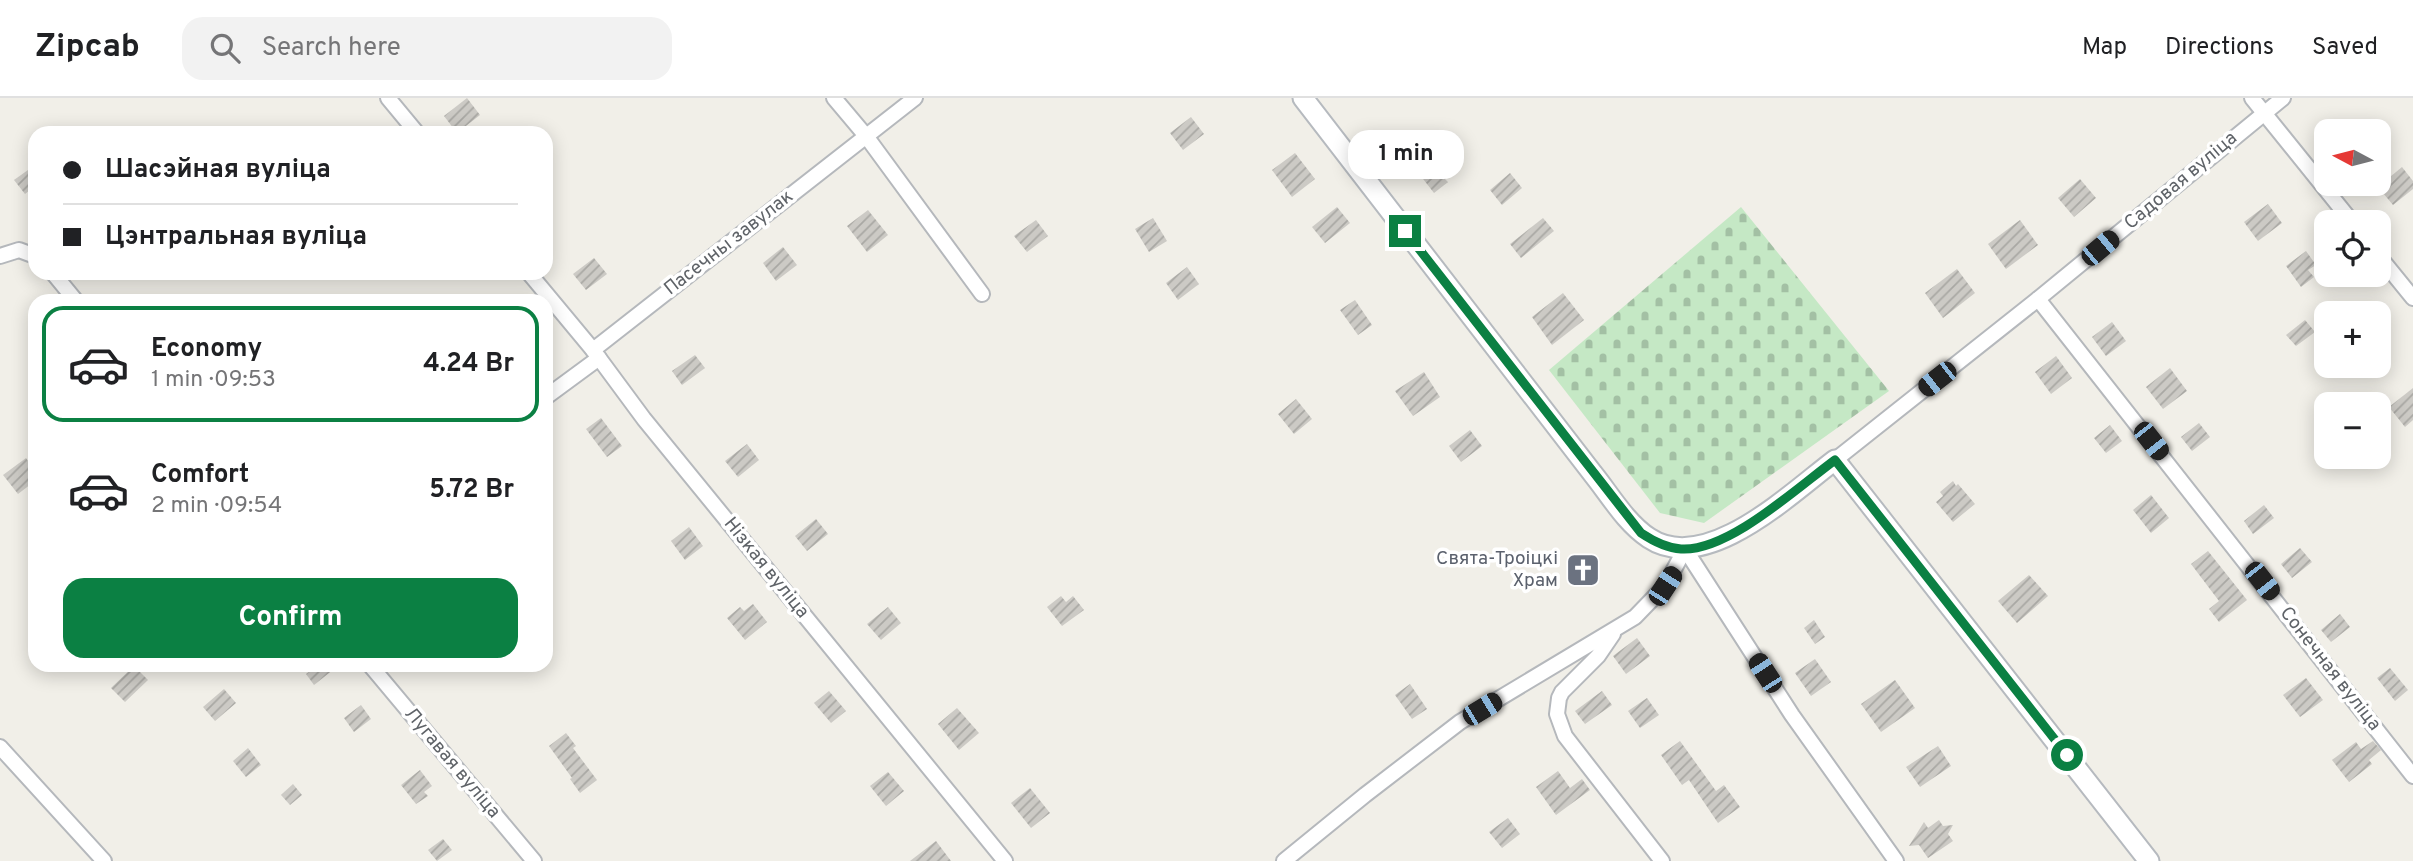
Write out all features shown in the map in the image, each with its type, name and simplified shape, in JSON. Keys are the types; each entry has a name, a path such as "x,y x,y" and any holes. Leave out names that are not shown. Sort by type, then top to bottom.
{"main road":[{"path":"1303,98 1635,526 1655,542 1685,549 1707,545 1737,531 1835,460 2149,861"}],"street":[{"path":"388,98 411,126"},
{"path":"834,98 866,136 982,294"},
{"name":"Пасечны завулак","path":"553,391 915,98"},
{"path":"2252,98 2342,210"},
{"name":"Садовая вуліца","path":"1835,460 2038,299 2283,98"},
{"path":"0,256 19,250 28,253"},
{"path":"2391,271 2413,298"},
{"path":"59,280 70,294"},
{"name":"Нізкая вуліца","path":"535,280 546,294"},
{"name":"Сонечная вуліца","path":"2038,299 2413,776"},
{"name":"Нізкая вуліца","path":"553,302 653,430 1005,861"},
{"path":"1284,861 1460,722 1635,617 1657,597 1685,549"},
{"path":"1685,549 1792,715 1896,861"},
{"path":"1616,630 1598,656 1562,692 1557,714 1562,730 1575,750 1662,861"},
{"name":"Лугавая вуліца","path":"376,672 534,861"},
{"path":"0,747 104,861"}],"green space":[{"path":"1741,207 1889,391 1704,523 1660,513 1549,370"}],"building":[{"path":"467,98 480,115 466,126 452,126 444,116"},
{"path":"1191,117 1204,134 1183,150 1170,133"},
{"path":"1295,153 1315,179 1292,197 1272,170"},
{"path":"1436,162 1441,162 1451,174 1445,179 1448,182 1434,193 1420,175"},
{"path":"2402,167 2413,181 2413,189 2393,205 2386,196 2391,196 2391,176"},
{"path":"28,170 28,192 25,194 14,180"},
{"path":"1510,173 1522,188 1502,205 1490,190"},
{"path":"2080,179 2096,198 2074,217 2058,198"},
{"path":"2268,204 2282,223 2258,241 2244,222"},
{"path":"1337,207 1350,223 1325,243 1312,227"},
{"path":"868,210 888,235 867,252 847,226"},
{"path":"1153,218 1167,241 1149,252 1135,229"},
{"path":"1543,218 1554,231 1521,258 1510,244"},
{"path":"1036,220 1048,236 1027,252 1014,236"},
{"path":"2020,220 2038,245 2006,269 1988,244"},
{"path":"783,247 797,265 776,281 763,263"},
{"path":"2306,251 2314,262 2314,266 2308,270 2314,277 2301,287 2286,266"},
{"path":"594,258 607,274 586,290 573,274"},
{"path":"1187,267 1199,284 1178,300 1166,283"},
{"path":"1957,269 1975,293 1943,318 1925,293"},
{"path":"1563,293 1584,320 1552,345 1532,317"},
{"path":"1355,300 1372,325 1358,335 1340,310"},
{"path":"2305,320 2314,331 2296,346 2286,335"},
{"path":"2112,322 2126,341 2106,356 2092,337"},
{"path":"695,355 705,368 682,385 672,371"},
{"path":"2056,356 2072,378 2051,394 2035,372"},
{"path":"2170,368 2187,391 2163,409 2146,387"},
{"path":"1424,372 1440,397 1413,416 1395,391"},
{"path":"2413,388 2413,420 2405,427 2391,410 2391,405"},
{"path":"1296,399 1312,419 1294,434 1278,414"},
{"path":"601,418 622,446 607,457 586,429"},
{"path":"2199,423 2210,437 2192,451 2181,437"},
{"path":"2110,425 2122,441 2106,453 2094,438"},
{"path":"1470,430 1482,446 1461,462 1449,446"},
{"path":"747,444 759,460 738,477 725,461"},
{"path":"26,458 28,461 28,486 18,494 3,475"},
{"path":"1953,481 1975,504 1953,522 1936,502 1943,496 1940,492"},
{"path":"2151,495 2169,518 2151,533 2133,510"},
{"path":"2264,505 2274,518 2253,534 2244,521"},
{"path":"816,519 828,534 807,551 795,536"},
{"path":"689,527 703,546 685,560 671,541"},
{"path":"2300,548 2312,562 2292,578 2281,564"},
{"path":"2208,551 2247,600 2219,622 2209,609 2219,601 2191,564"},
{"name":"Свята-Троіцкі Храм","path":"1572,555 1593,558 1590,581 1568,578"},
{"path":"2029,575 2048,596 2017,623 1998,601"},
{"path":"1061,596 1066,602 1073,596 1084,610 1062,626 1047,607"},
{"path":"753,604 767,622 745,640 727,618 740,607 744,611"},
{"path":"888,607 901,623 881,640 867,624"},
{"path":"2340,614 2350,627 2331,642 2321,630"},
{"path":"1814,620 1825,637 1815,644 1804,628"},
{"path":"1637,638 1650,656 1626,674 1613,656"},
{"path":"1815,659 1831,682 1811,696 1795,673"},
{"path":"2390,668 2408,690 2395,701 2377,678"},
{"path":"128,672 140,672 148,680 125,702 111,688"},
{"path":"309,672 330,672 314,685 306,674"},
{"path":"2306,678 2323,700 2300,717 2283,695"},
{"path":"1895,680 1915,708 1881,732 1861,704"},
{"path":"1410,684 1427,709 1412,719 1395,695"},
{"path":"224,689 236,703 215,721 203,707"},
{"path":"829,691 846,711 831,723 814,703"},
{"path":"1602,691 1612,705 1585,724 1575,711"},
{"path":"1647,698 1659,715 1640,728 1628,711"},
{"path":"361,705 371,719 354,732 344,718"},
{"path":"957,708 979,733 959,750 938,724"},
{"path":"566,733 576,746 573,748 597,780 580,793 549,746"},
{"path":"1680,741 1716,791 1724,785 1740,807 1718,823 1689,780 1682,785 1661,755"},
{"path":"2373,741 2381,750 2369,760 2372,764 2349,782 2332,760 2356,742 2361,749"},
{"path":"1938,746 1951,766 1920,787 1906,767"},
{"path":"248,748 261,765 246,777 233,761"},
{"path":"420,770 432,786 424,792 428,796 416,804 401,785"},
{"path":"1558,771 1570,788 1582,779 1590,790 1556,815 1536,787"},
{"path":"888,772 904,791 886,806 870,786"},
{"path":"293,784 302,795 290,805 281,795"},
{"path":"1030,788 1050,813 1031,828 1011,803"},
{"path":"1508,818 1520,834 1502,848 1489,832"},
{"path":"1939,820 1943,826 1953,825 1948,834 1953,841 1928,858 1919,845 1909,846 1924,822 1928,828"},
{"path":"443,839 452,850 437,861 428,850"},
{"path":"936,841 951,861 910,861"}],"place":[{"name":"Свята-Троіцкі Храм","path":"1583,570"}],"route":[{"path":"1405,231 1641,533 1655,542 1678,549 1707,545 1728,536 1760,516 1835,460 2067,755"}]}
